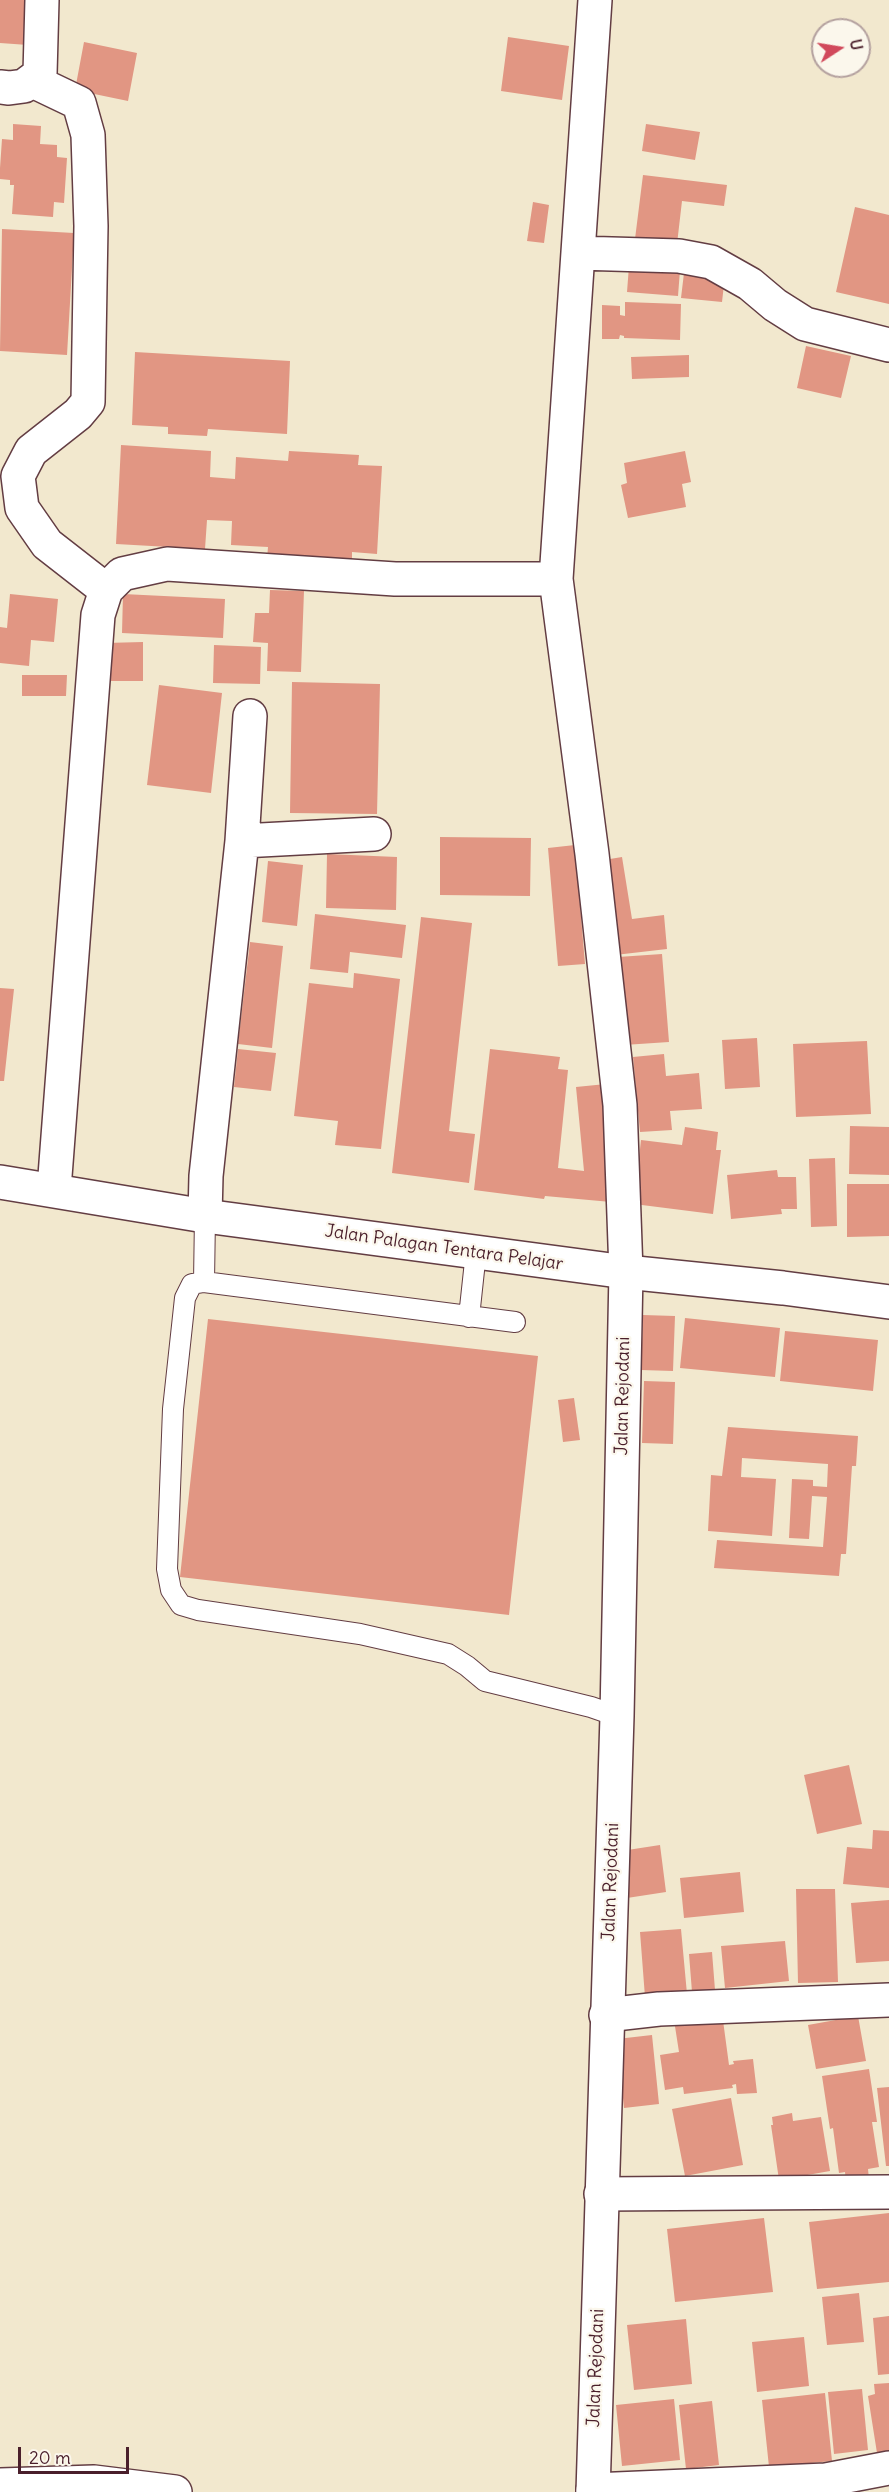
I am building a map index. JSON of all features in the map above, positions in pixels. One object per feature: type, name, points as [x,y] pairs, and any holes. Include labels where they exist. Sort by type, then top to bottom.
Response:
[{"type":"street","points":[[0,87],[24,86],[40,74],[42,0]]},
{"type":"street","name":"Jalan Rejodani","points":[[593,2491],[616,1716],[626,1272],[620,1105],[592,854],[556,579],[595,0]]},
{"type":"street","points":[[33,81],[78,104],[88,135],[91,226],[88,402],[78,414],[31,451],[18,476],[22,508],[47,544],[106,590]]},
{"type":"street","points":[[578,253],[679,256],[711,262],[750,284],[775,305],[805,324],[889,345]]},
{"type":"street","points":[[54,1189],[98,615],[106,590],[122,574],[167,564],[395,579],[556,579]]},
{"type":"street","points":[[205,1216],[206,1176],[242,841],[250,716]]},
{"type":"street","points":[[242,841],[374,834]]},
{"type":"street","name":"Jalan Palagan Tentara Pelajar","points":[[0,1182],[54,1189],[205,1216],[626,1272],[783,1288],[889,1302]]},
{"type":"street","points":[[606,2015],[659,2009],[889,2000]]},
{"type":"street","points":[[601,2194],[889,2192]]},
{"type":"street","points":[[593,2491],[826,2486],[889,2468]]},
{"type":"street","points":[[0,2485],[94,2482],[175,2492]]},
{"type":"lane","points":[[204,1282],[205,1216]]},
{"type":"lane","points":[[469,1317],[476,1252]]},
{"type":"lane","points":[[515,1322],[204,1282],[192,1284],[185,1298],[173,1409],[167,1569],[171,1590],[182,1605],[198,1610],[360,1634],[448,1654],[467,1666],[485,1682],[591,1707],[616,1716]]},
{"type":"building","points":[[0,0],[31,0],[28,45],[0,43]]},
{"type":"building","points":[[508,37],[569,46],[562,100],[501,91]]},
{"type":"building","points":[[84,42],[137,53],[128,101],[75,90]]},
{"type":"building","points":[[13,124],[41,126],[40,144],[57,145],[57,157],[67,158],[64,203],[54,202],[53,217],[12,214],[14,185],[10,185],[10,180],[0,179],[0,168],[2,139],[13,140]]},
{"type":"building","points":[[646,124],[700,132],[695,160],[642,151]]},
{"type":"building","points":[[643,175],[727,185],[724,206],[682,201],[677,244],[635,239]]},
{"type":"building","points":[[533,202],[549,205],[544,243],[527,241]]},
{"type":"building","points":[[855,207],[889,215],[889,304],[836,292]]},
{"type":"building","points":[[2,229],[74,233],[67,355],[0,351]]},
{"type":"building","points":[[629,266],[680,270],[678,296],[627,292]]},
{"type":"building","points":[[684,273],[725,276],[722,302],[681,298]]},
{"type":"building","points":[[625,302],[681,304],[680,340],[624,338],[620,335],[619,339],[602,339],[602,305],[620,306],[620,315],[625,316]]},
{"type":"building","points":[[806,346],[851,356],[841,398],[797,388]]},
{"type":"building","points":[[135,352],[290,361],[287,434],[208,429],[207,436],[168,434],[168,427],[132,425]]},
{"type":"building","points":[[689,355],[689,377],[632,379],[631,357]]},
{"type":"building","points":[[121,445],[211,451],[210,477],[235,479],[236,457],[288,461],[289,451],[359,455],[358,465],[382,466],[377,554],[352,552],[352,564],[267,559],[268,547],[231,545],[232,521],[207,520],[205,549],[116,544]]},
{"type":"building","points":[[685,451],[691,482],[682,484],[686,507],[628,518],[621,485],[627,483],[624,463]]},
{"type":"building","points":[[270,590],[304,591],[301,672],[267,671],[268,643],[253,642],[255,613],[269,613]]},
{"type":"building","points":[[10,594],[58,599],[54,642],[31,640],[29,666],[0,663],[0,627],[7,628]]},
{"type":"building","points":[[123,594],[225,599],[223,638],[122,633]]},
{"type":"building","points":[[143,642],[143,681],[105,681],[105,643]]},
{"type":"building","points":[[214,645],[261,647],[260,684],[213,683]]},
{"type":"building","points":[[22,675],[67,675],[66,696],[22,696]]},
{"type":"building","points":[[292,682],[380,684],[377,814],[290,813]]},
{"type":"building","points":[[159,685],[222,693],[211,793],[147,785]]},
{"type":"building","points":[[440,837],[531,838],[530,896],[440,895]]},
{"type":"building","points":[[575,845],[585,964],[558,966],[548,848]]},
{"type":"building","points":[[327,854],[397,857],[396,910],[326,908]]},
{"type":"building","points":[[622,857],[632,919],[664,915],[667,949],[615,955],[604,860]]},
{"type":"building","points":[[268,861],[303,865],[297,926],[262,922]]},
{"type":"building","points":[[315,914],[406,925],[402,958],[350,952],[348,973],[310,969]]},
{"type":"building","points":[[421,917],[472,923],[449,1131],[475,1134],[469,1183],[392,1173]]},
{"type":"building","points":[[250,942],[283,946],[272,1048],[238,1044]]},
{"type":"building","points":[[662,954],[669,1042],[624,1045],[618,957]]},
{"type":"building","points":[[354,973],[400,979],[381,1149],[335,1145],[338,1121],[294,1116],[309,983],[353,988]]},
{"type":"building","points":[[0,988],[14,989],[4,1081],[0,1081]]},
{"type":"building","points":[[757,1038],[760,1087],[725,1089],[722,1040]]},
{"type":"building","points":[[867,1041],[871,1114],[796,1117],[793,1044]]},
{"type":"building","points":[[238,1049],[276,1053],[271,1091],[234,1087]]},
{"type":"building","points":[[490,1049],[560,1057],[558,1069],[568,1070],[558,1168],[584,1171],[576,1087],[606,1084],[611,1202],[545,1196],[544,1199],[474,1190]]},
{"type":"building","points":[[664,1054],[666,1076],[699,1073],[702,1109],[670,1111],[672,1130],[640,1132],[633,1057]]},
{"type":"building","points":[[850,1126],[889,1127],[889,1175],[849,1174]]},
{"type":"building","points":[[685,1127],[718,1132],[716,1150],[721,1150],[713,1214],[634,1204],[641,1140],[682,1145]]},
{"type":"building","points":[[835,1158],[837,1226],[811,1227],[809,1159]]},
{"type":"building","points":[[777,1170],[778,1177],[796,1177],[797,1209],[781,1209],[782,1214],[731,1219],[727,1175]]},
{"type":"building","points":[[847,1184],[889,1184],[889,1236],[847,1237]]},
{"type":"building","points":[[643,1315],[675,1316],[673,1371],[641,1370]]},
{"type":"building","points":[[685,1318],[780,1328],[775,1377],[680,1368]]},
{"type":"building","points":[[208,1319],[538,1356],[509,1615],[180,1577]]},
{"type":"building","points":[[785,1331],[878,1340],[873,1391],[780,1381]]},
{"type":"building","points":[[644,1381],[675,1382],[673,1444],[642,1443]]},
{"type":"building","points":[[574,1398],[580,1440],[563,1442],[558,1400]]},
{"type":"building","points":[[728,1427],[858,1436],[856,1466],[852,1466],[846,1554],[841,1554],[839,1576],[714,1568],[717,1540],[823,1547],[827,1497],[812,1496],[809,1539],[789,1538],[792,1479],[813,1480],[813,1486],[827,1487],[828,1464],[742,1458],[741,1477],[776,1479],[772,1536],[708,1531],[711,1475],[722,1476]]},
{"type":"building","points":[[849,1765],[862,1824],[817,1834],[804,1775]]},
{"type":"building","points":[[873,1830],[889,1831],[889,1888],[843,1884],[847,1847],[872,1849]]},
{"type":"building","points":[[660,1845],[666,1892],[627,1898],[621,1851]]},
{"type":"building","points":[[740,1872],[744,1912],[684,1918],[680,1878]]},
{"type":"building","points":[[796,1889],[835,1889],[838,1982],[798,1983]]},
{"type":"building","points":[[889,1900],[889,1961],[856,1963],[851,1903]]},
{"type":"building","points":[[681,1929],[687,1994],[645,1997],[640,1932]]},
{"type":"building","points":[[785,1941],[789,1981],[725,1988],[721,1946]]},
{"type":"building","points":[[712,1952],[715,1990],[692,1992],[689,1954]]},
{"type":"building","points":[[722,2013],[729,2065],[734,2064],[733,2061],[753,2059],[757,2093],[737,2094],[736,2084],[732,2085],[733,2088],[684,2094],[683,2087],[665,2090],[660,2055],[679,2052],[674,2020]]},
{"type":"building","points":[[858,2016],[866,2061],[816,2069],[808,2025]]},
{"type":"building","points":[[652,2035],[659,2104],[624,2108],[617,2039]]},
{"type":"building","points":[[869,2069],[877,2122],[872,2122],[879,2167],[868,2169],[869,2179],[846,2182],[845,2172],[839,2173],[833,2128],[830,2129],[822,2076]]},
{"type":"building","points":[[889,2087],[889,2166],[886,2166],[877,2088]]},
{"type":"building","points":[[731,2098],[743,2165],[685,2176],[672,2109]]},
{"type":"building","points":[[792,2113],[793,2121],[821,2117],[830,2171],[779,2180],[771,2125],[773,2125],[772,2117]]},
{"type":"building","points":[[889,2213],[889,2282],[817,2289],[809,2222]]},
{"type":"building","points":[[764,2218],[773,2292],[675,2302],[667,2229]]},
{"type":"building","points":[[859,2293],[864,2342],[827,2345],[822,2297]]},
{"type":"building","points":[[889,2316],[889,2374],[878,2375],[873,2318]]},
{"type":"building","points":[[686,2319],[692,2384],[634,2390],[627,2325]]},
{"type":"building","points":[[804,2337],[809,2386],[757,2392],[752,2342]]},
{"type":"building","points":[[889,2383],[889,2451],[877,2453],[868,2396],[875,2394],[874,2384]]},
{"type":"building","points":[[862,2389],[868,2450],[834,2454],[828,2392]]},
{"type":"building","points":[[825,2393],[832,2461],[769,2467],[762,2400]]},
{"type":"building","points":[[674,2399],[680,2460],[622,2466],[616,2405]]},
{"type":"building","points":[[712,2401],[719,2465],[686,2469],[679,2405]]}]
